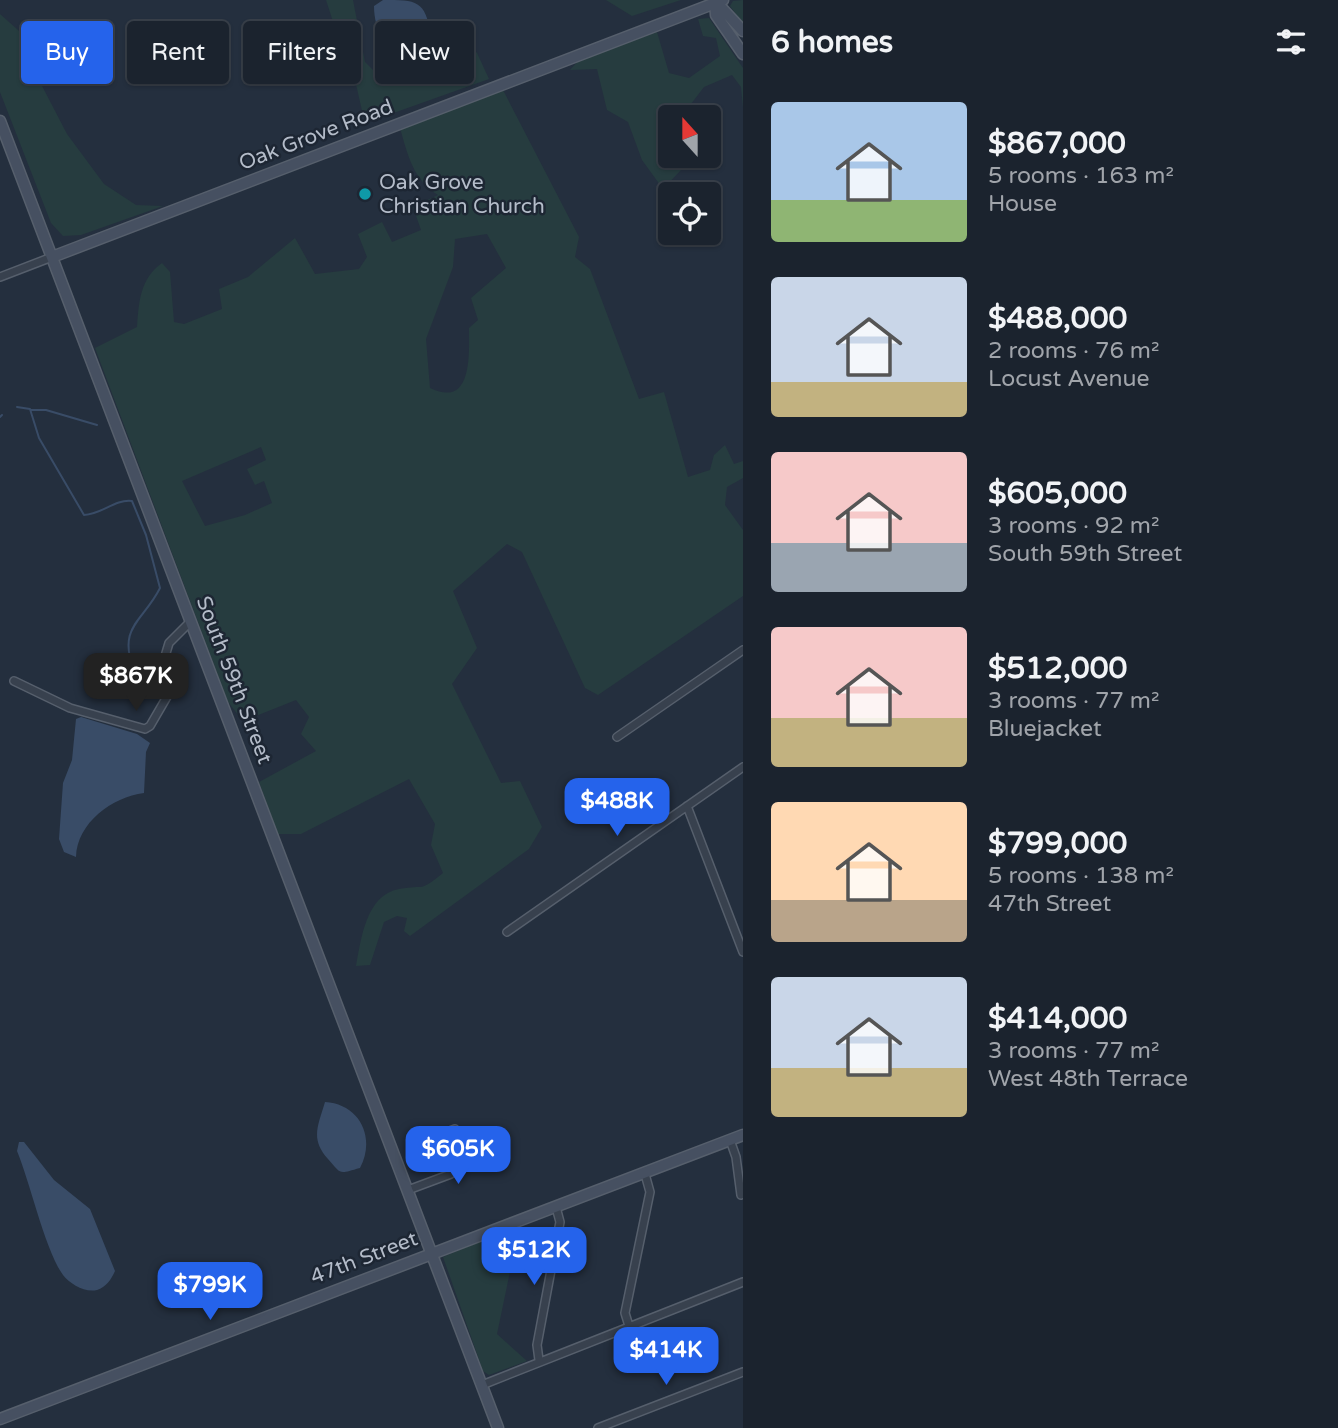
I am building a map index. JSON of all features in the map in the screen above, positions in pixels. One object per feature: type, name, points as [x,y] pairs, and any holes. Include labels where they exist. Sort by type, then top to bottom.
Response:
[{"type":"main road","points":[[718,1],[743,31]]},
{"type":"main road","points":[[718,1],[716,15],[743,54]]},
{"type":"main road","name":"Oak Grove Road","points":[[52,257],[718,1]]},
{"type":"main road","name":"South 59th Street","points":[[0,121],[498,1428]]},
{"type":"main road","name":"47th Street","points":[[0,1419],[743,1135]]},
{"type":"street","name":"Oak Grove Road","points":[[0,277],[52,257]]},
{"type":"street","points":[[14,681],[71,708],[145,729],[150,726],[168,695],[163,663],[169,643],[191,621]]},
{"type":"street","points":[[617,737],[743,650]]},
{"type":"street","points":[[508,932],[743,767]]},
{"type":"street","points":[[687,806],[743,952]]},
{"type":"street","points":[[408,1190],[451,1174],[453,1165],[443,1138],[447,1132],[454,1129]]},
{"type":"street","points":[[730,1140],[736,1157],[741,1195]]},
{"type":"street","points":[[628,1326],[625,1313],[650,1192],[645,1174]]},
{"type":"street","points":[[539,1360],[537,1345],[560,1222],[556,1208]]},
{"type":"street","points":[[482,1385],[539,1360],[743,1282]]},
{"type":"street","points":[[598,1428],[743,1372]]},
{"type":"green space","points":[[326,0],[353,0],[357,21],[333,21]]},
{"type":"green space","points":[[606,0],[681,0],[632,16]]},
{"type":"green space","points":[[743,0],[743,24],[730,6],[733,1]]},
{"type":"green space","points":[[0,14],[21,33],[21,84],[41,84],[67,134],[104,184],[136,205],[163,206],[81,235],[63,236],[51,223],[0,92]]},
{"type":"green space","points":[[709,18],[743,68],[743,108],[741,87],[732,75],[704,87],[690,105],[658,105],[658,168],[681,170],[670,182],[658,182],[642,160],[628,122],[607,110],[597,69],[570,70],[579,60],[657,32],[669,73],[689,78],[720,56],[716,38],[703,36],[698,19]]},
{"type":"green space","points":[[361,41],[365,62],[375,72],[375,84],[474,84],[474,50],[489,79],[371,121],[363,115],[356,84],[361,84]]},
{"type":"green space","points":[[503,90],[579,237],[575,257],[590,269],[639,399],[664,392],[688,477],[710,470],[714,455],[725,445],[734,464],[743,461],[743,478],[727,487],[725,505],[743,530],[743,596],[598,695],[585,688],[522,552],[507,544],[453,591],[477,648],[452,684],[501,783],[520,781],[542,827],[529,849],[410,936],[404,931],[407,918],[397,916],[384,922],[370,965],[356,966],[367,920],[379,900],[399,889],[425,886],[443,873],[431,845],[435,824],[409,779],[301,834],[278,834],[259,782],[316,751],[301,734],[309,717],[296,700],[243,721],[228,702],[95,348],[137,327],[145,283],[162,263],[170,272],[174,322],[184,324],[222,309],[219,289],[248,277],[295,238],[315,274],[359,269],[367,257],[358,234],[382,222],[392,242],[421,230],[413,207],[438,195],[417,174],[400,128]],"holes":[[[487,234],[506,268],[471,298],[478,320],[469,328],[468,364],[461,385],[454,391],[444,392],[430,388],[426,339],[453,267],[455,239]],[[261,447],[266,460],[247,469],[255,485],[264,481],[272,503],[245,515],[205,526],[182,481]]]},
{"type":"green space","points":[[520,1224],[497,1334],[527,1361],[489,1375],[483,1371],[443,1257]]},
{"type":"water","points":[[383,0],[412,2],[418,4],[428,21],[376,21],[374,6]]},
{"type":"water","points":[[81,717],[137,734],[150,743],[146,752],[144,793],[120,800],[98,814],[83,833],[76,857],[64,852],[59,839],[63,783],[72,760],[76,719]]},
{"type":"water","points":[[325,1102],[347,1109],[362,1124],[366,1145],[360,1168],[341,1172],[322,1152],[317,1132]]},
{"type":"water","points":[[19,1142],[24,1142],[54,1180],[90,1209],[115,1271],[108,1283],[100,1289],[83,1289],[70,1282],[56,1264],[17,1151]]},
{"type":"waterway","points":[[17,407],[30,409],[39,438],[84,515],[120,502],[132,501],[146,535],[160,588],[130,634],[128,644],[134,671]]},
{"type":"waterway","points":[[31,410],[46,410],[97,425]]},
{"type":"place","name":"Oak Grove Christian Church","points":[[365,194]]}]
